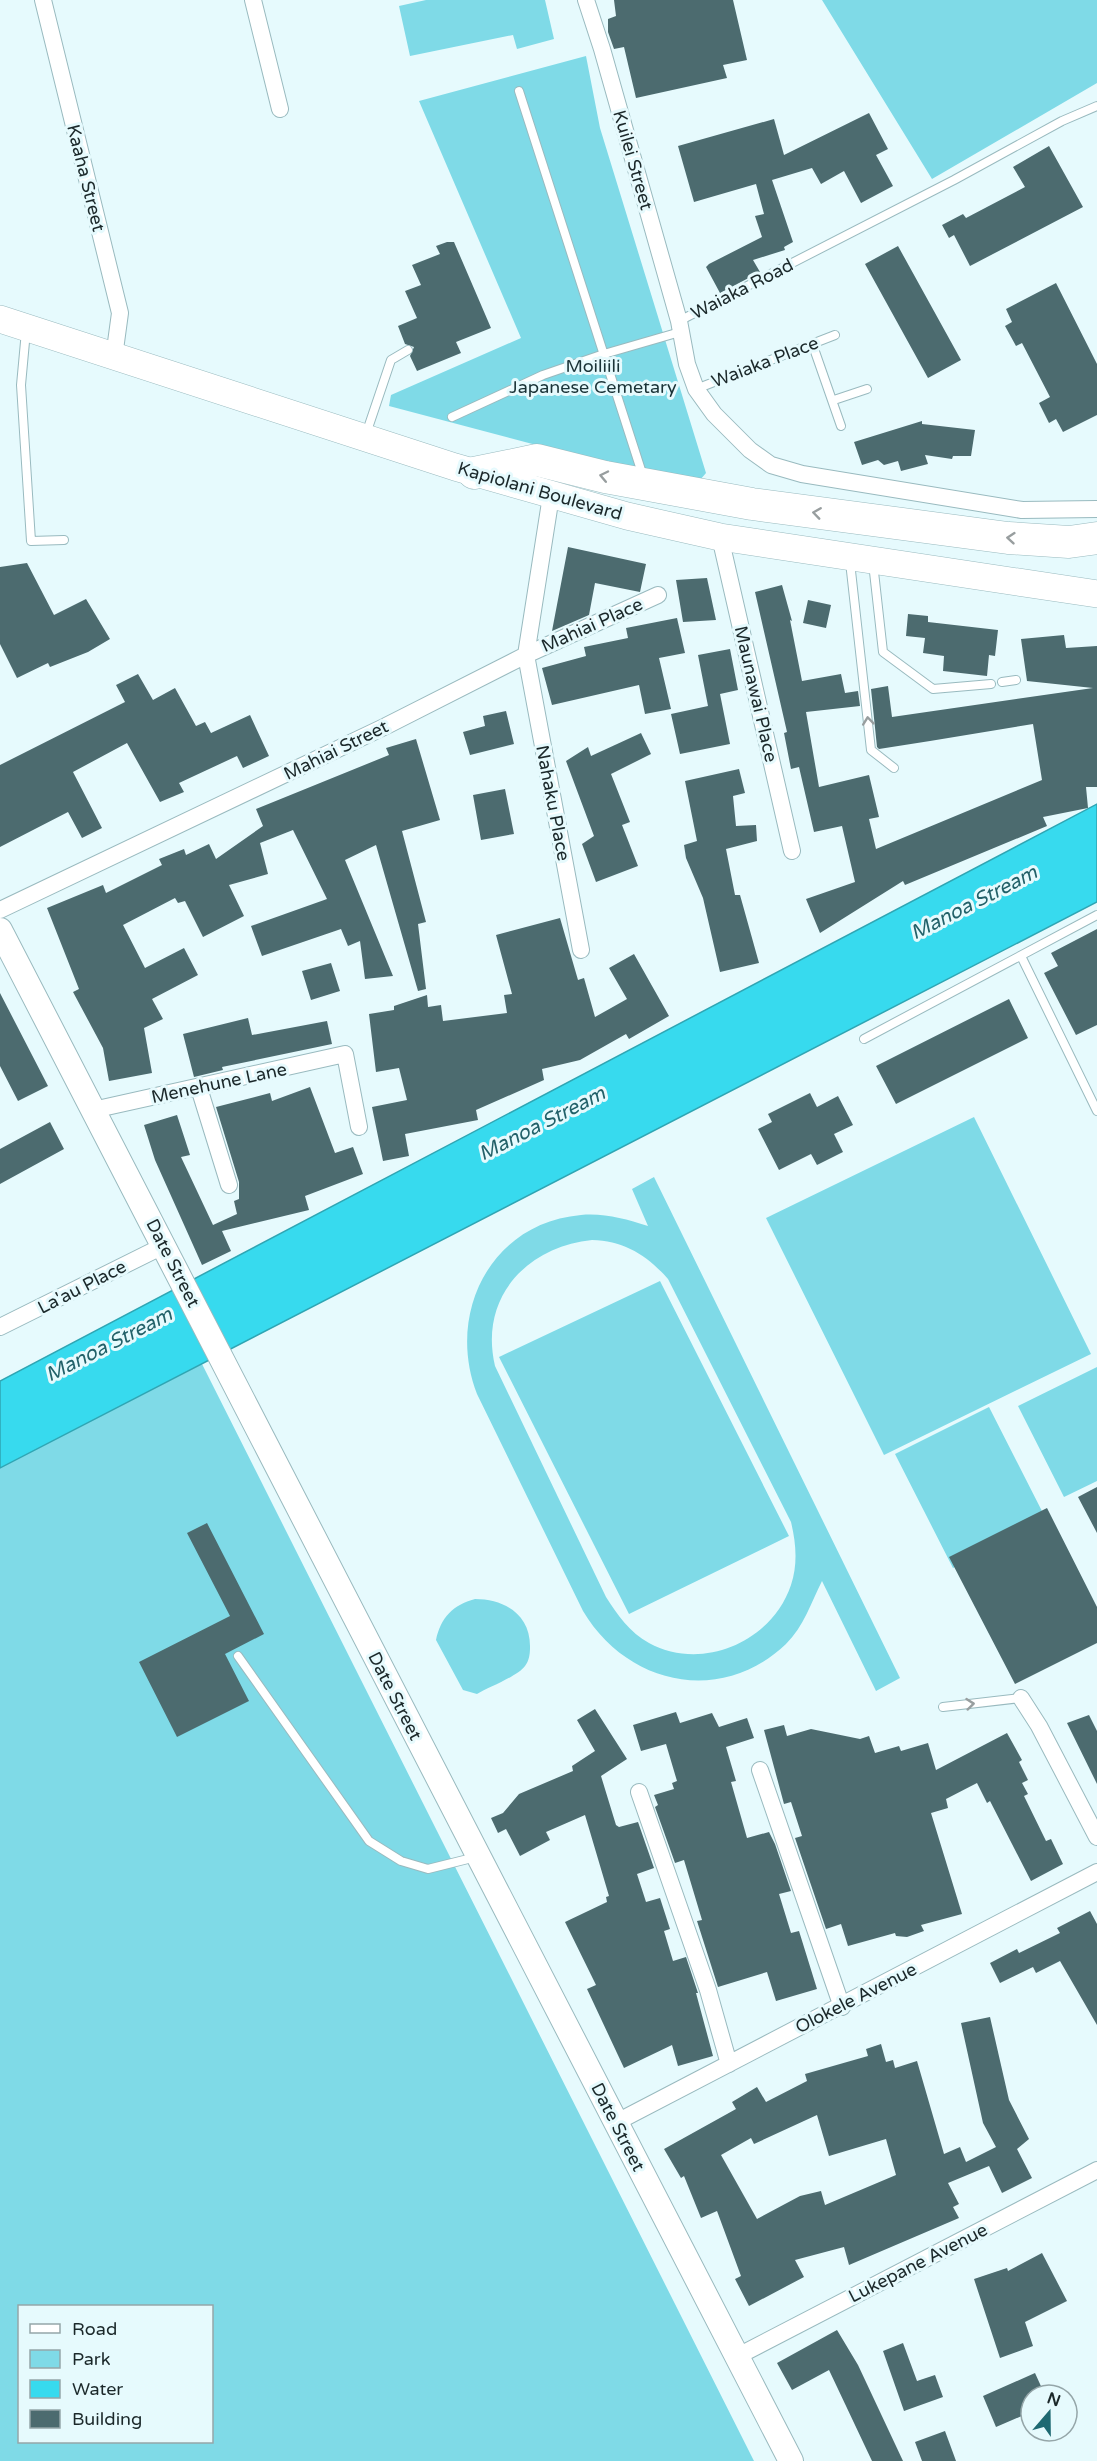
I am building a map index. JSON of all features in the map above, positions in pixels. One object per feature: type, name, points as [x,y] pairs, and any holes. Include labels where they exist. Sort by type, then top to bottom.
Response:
[{"type":"highway","points":[[474,473],[537,460],[605,477],[752,504],[1008,538],[1083,540]]},
{"type":"main road","name":"Kapiolani Boulevard","points":[[0,319],[551,496],[720,537],[1097,594]]},
{"type":"street","name":"Kaaha Street","points":[[43,0],[120,313],[114,357]]},
{"type":"street","points":[[255,0],[280,109]]},
{"type":"street","name":"Kuilei Street","points":[[586,0],[602,49],[679,327]]},
{"type":"street","name":"Waiaka Road","points":[[679,327],[696,389],[731,433],[771,465],[802,474],[1022,510],[1097,508]]},
{"type":"street","points":[[526,655],[551,496]]},
{"type":"street","name":"Maunawai Place","points":[[720,537],[792,851]]},
{"type":"street","name":"Mahiai Place","points":[[526,655],[658,596]]},
{"type":"street","name":"Mahiai Street","points":[[0,910],[375,731],[526,655]]},
{"type":"street","name":"Nahaku Place","points":[[526,655],[581,950]]},
{"type":"street","name":"Date Street","points":[[0,930],[180,1274],[222,1361],[615,2123],[738,2356],[790,2461]]},
{"type":"street","name":"Menehune Lane","points":[[93,1110],[345,1054],[359,1127]]},
{"type":"street","points":[[200,1088],[229,1185]]},
{"type":"street","name":"La'au Place","points":[[0,1328],[165,1245]]},
{"type":"street","points":[[1021,1698],[1039,1726],[1097,1837]]},
{"type":"street","points":[[760,1770],[842,2007]]},
{"type":"street","points":[[639,1792],[708,1990],[729,2064]]},
{"type":"street","name":"Olokele Avenue","points":[[615,2123],[842,2007],[1097,1872]]},
{"type":"street","name":"Lukepane Avenue","points":[[738,2356],[1097,2170]]},
{"type":"lane","points":[[519,91],[641,470]]},
{"type":"lane","name":"Waiaka Road","points":[[679,327],[1062,121],[1097,106]]},
{"type":"lane","points":[[452,417],[543,375],[679,327]]},
{"type":"lane","points":[[26,328],[21,385],[31,541],[64,540]]},
{"type":"lane","name":"Waiaka Place","points":[[696,389],[835,335]]},
{"type":"lane","points":[[812,343],[834,400],[841,426]]},
{"type":"lane","points":[[365,437],[392,360],[408,350]]},
{"type":"lane","points":[[834,400],[867,389]]},
{"type":"lane","points":[[861,558],[883,652],[933,689],[991,684]]},
{"type":"lane","points":[[861,558],[871,750],[894,768]]},
{"type":"lane","points":[[1002,682],[1016,680]]},
{"type":"lane","points":[[864,1039],[1097,915]]},
{"type":"lane","points":[[1021,956],[1097,1111]]},
{"type":"lane","points":[[238,1656],[369,1841],[401,1861],[428,1869],[478,1856]]},
{"type":"lane","points":[[943,1707],[1021,1698]]},
{"type":"green space","points":[[426,0],[545,0],[554,39],[517,49],[513,35],[410,56],[399,6]]},
{"type":"green space","points":[[822,0],[1097,0],[1097,83],[932,179]]},
{"type":"green space","name":"Moiliili Japanese Cemetary","points":[[586,56],[600,128],[706,473],[700,480],[589,459],[389,406],[391,395],[521,338],[419,101]]},
{"type":"green space","points":[[974,1117],[1091,1354],[884,1455],[766,1218]]},
{"type":"green space","points":[[654,1177],[900,1678],[876,1691],[822,1581],[802,1622],[786,1644],[760,1663],[733,1675],[705,1680],[677,1678],[649,1670],[624,1656],[602,1636],[583,1611],[477,1394],[469,1364],[467,1333],[472,1304],[483,1278],[500,1254],[522,1235],[549,1222],[581,1215],[607,1216],[648,1226],[632,1189]],"holes":[[[592,1240],[625,1246],[643,1256],[668,1279],[791,1522],[795,1546],[795,1569],[782,1605],[752,1636],[733,1646],[712,1652],[691,1654],[670,1651],[649,1643],[630,1629],[606,1597],[495,1366],[492,1341],[494,1319],[501,1298],[513,1280],[528,1265],[547,1253],[568,1245]]]},
{"type":"green space","points":[[660,1281],[789,1536],[629,1614],[499,1357]]},
{"type":"green space","points":[[202,1364],[754,2461],[0,2461],[0,1468]]},
{"type":"green space","points":[[1097,1367],[1097,1481],[1064,1497],[1018,1406]]},
{"type":"green space","points":[[989,1407],[1047,1521],[953,1568],[895,1454]]},
{"type":"green space","points":[[475,1599],[496,1602],[514,1611],[526,1626],[530,1648],[527,1662],[521,1670],[477,1694],[463,1690],[436,1640],[441,1625],[449,1613],[460,1605]]},
{"type":"water","name":"Manoa Stream","points":[[1097,804],[1097,902],[0,1468],[0,1381]]},
{"type":"building","points":[[614,0],[733,0],[747,60],[723,65],[727,78],[636,98],[624,47],[614,49],[608,32],[608,19],[616,16]]},
{"type":"building","points":[[869,113],[888,149],[876,155],[893,186],[861,203],[844,171],[821,184],[812,168],[772,180],[793,242],[784,247],[785,250],[753,260],[760,272],[720,293],[706,267],[762,237],[755,216],[764,214],[756,184],[694,202],[678,146],[774,119],[784,155]]},
{"type":"building","points":[[1049,146],[1083,207],[970,266],[954,235],[949,238],[942,225],[963,214],[966,218],[1025,187],[1013,167]]},
{"type":"building","points":[[454,242],[491,328],[456,342],[461,353],[417,371],[410,356],[414,347],[405,344],[398,326],[417,318],[405,291],[421,285],[412,265],[440,254],[436,246]]},
{"type":"building","points":[[898,246],[961,360],[928,378],[865,264]]},
{"type":"building","points":[[1056,283],[1097,364],[1097,415],[1063,432],[1056,419],[1049,423],[1039,403],[1050,397],[1022,343],[1016,346],[1005,326],[1012,322],[1006,309]]},
{"type":"building","points":[[922,421],[922,424],[975,430],[971,456],[953,456],[952,459],[925,455],[928,464],[901,471],[898,461],[884,465],[878,460],[862,465],[854,442]]},
{"type":"building","points":[[568,547],[646,564],[640,592],[595,583],[589,615],[552,631]]},
{"type":"building","points":[[27,563],[54,615],[86,599],[110,639],[88,652],[50,667],[48,663],[17,678],[0,644],[0,567]]},
{"type":"building","points":[[707,578],[716,620],[683,622],[676,580]]},
{"type":"building","points":[[782,585],[792,621],[790,620],[802,681],[841,674],[845,693],[858,691],[860,706],[806,712],[819,787],[869,775],[879,817],[869,819],[876,849],[1042,780],[1033,724],[879,749],[877,747],[871,689],[888,686],[892,717],[1093,688],[1027,681],[1021,639],[1064,635],[1066,648],[1097,646],[1097,787],[1086,787],[1088,808],[1043,817],[1047,826],[905,885],[903,881],[820,933],[806,899],[855,882],[842,826],[814,832],[799,767],[791,769],[784,733],[787,732],[755,592]]},
{"type":"building","points":[[808,600],[831,605],[826,628],[803,623]]},
{"type":"building","points":[[908,614],[928,616],[928,622],[998,630],[995,656],[989,655],[987,676],[943,671],[944,656],[923,653],[925,638],[906,636]]},
{"type":"building","points":[[677,618],[685,653],[659,658],[671,709],[645,714],[639,685],[552,705],[542,668],[586,656],[584,647],[628,638],[626,628]]},
{"type":"building","points":[[730,649],[738,690],[720,694],[730,744],[680,754],[671,714],[708,706],[698,655]]},
{"type":"building","points":[[138,674],[153,700],[175,688],[196,726],[205,722],[211,733],[250,715],[269,756],[243,768],[237,756],[179,783],[184,792],[160,802],[127,743],[73,772],[102,828],[82,838],[68,812],[0,847],[0,765],[125,702],[116,685]]},
{"type":"building","points":[[506,711],[514,744],[470,755],[463,732],[485,726],[483,716]]},
{"type":"building","points":[[641,733],[651,754],[611,774],[630,822],[622,825],[638,866],[596,882],[582,844],[594,836],[566,761],[588,747],[591,756]]},
{"type":"building","points":[[416,739],[440,820],[402,831],[426,922],[418,924],[426,989],[418,991],[376,845],[345,860],[393,976],[365,979],[360,941],[348,946],[341,929],[262,956],[251,926],[327,899],[293,830],[260,843],[268,874],[229,885],[244,916],[203,937],[185,901],[178,903],[175,898],[123,925],[145,968],[184,948],[198,975],[152,999],[163,1019],[144,1028],[152,1073],[109,1081],[103,1048],[73,992],[79,989],[47,908],[103,885],[106,893],[162,865],[159,859],[184,849],[186,855],[209,844],[216,859],[263,826],[256,809],[389,755],[386,748]]},
{"type":"building","points":[[739,769],[745,793],[733,796],[736,826],[756,825],[757,841],[726,849],[735,895],[740,895],[759,963],[720,972],[703,898],[686,858],[684,845],[697,841],[685,781]]},
{"type":"building","points":[[505,789],[514,834],[481,840],[473,795]]},
{"type":"building","points":[[560,918],[578,980],[584,978],[595,1017],[627,999],[609,968],[634,954],[669,1016],[629,1039],[626,1034],[580,1060],[542,1069],[544,1080],[476,1110],[478,1120],[405,1134],[409,1156],[383,1161],[372,1107],[407,1100],[399,1068],[376,1072],[369,1014],[394,1010],[394,1006],[427,995],[428,1007],[441,1005],[443,1021],[507,1013],[504,995],[512,994],[496,935]]},
{"type":"building","points":[[1097,929],[1097,1025],[1076,1035],[1044,973],[1058,966],[1051,953]]},
{"type":"building","points":[[331,963],[340,991],[311,1000],[302,971]]},
{"type":"building","points":[[0,993],[48,1086],[18,1101],[0,1066]]},
{"type":"building","points":[[1009,999],[1028,1038],[896,1104],[876,1066]]},
{"type":"building","points":[[248,1018],[252,1035],[327,1021],[332,1044],[222,1067],[223,1070],[194,1077],[183,1034]]},
{"type":"building","points":[[310,1087],[335,1153],[353,1147],[363,1174],[305,1196],[309,1210],[222,1231],[231,1251],[202,1265],[155,1160],[144,1125],[177,1115],[190,1155],[181,1157],[213,1225],[237,1214],[234,1201],[239,1199],[239,1182],[216,1107],[270,1093],[272,1101]]},
{"type":"building","points":[[810,1093],[817,1107],[838,1096],[853,1125],[834,1134],[843,1152],[817,1165],[811,1154],[779,1170],[758,1129],[772,1122],[768,1114]]},
{"type":"building","points":[[50,1122],[64,1149],[0,1184],[0,1149]]},
{"type":"building","points":[[1097,1487],[1097,1533],[1078,1497]]},
{"type":"building","points":[[1047,1508],[1097,1607],[1097,1643],[1015,1684],[949,1557]]},
{"type":"building","points":[[207,1523],[264,1634],[225,1654],[249,1701],[177,1737],[139,1662],[230,1616],[187,1533]]},
{"type":"building","points":[[595,1709],[627,1759],[601,1776],[616,1825],[619,1827],[638,1822],[654,1868],[637,1874],[646,1902],[660,1898],[670,1929],[664,1931],[673,1961],[686,1957],[698,1993],[696,1993],[713,2056],[678,2066],[672,2045],[624,2068],[587,1989],[596,1985],[565,1922],[607,1902],[606,1897],[609,1896],[585,1815],[546,1832],[550,1840],[520,1856],[506,1829],[498,1833],[491,1818],[503,1813],[519,1794],[573,1771],[572,1766],[595,1751],[577,1720]]},
{"type":"building","points":[[676,1712],[680,1723],[712,1713],[719,1727],[747,1718],[754,1738],[726,1747],[736,1781],[731,1782],[747,1838],[769,1832],[775,1844],[791,1891],[779,1894],[791,1933],[799,1931],[817,1989],[776,2001],[767,1972],[718,1987],[697,1921],[702,1920],[684,1860],[675,1863],[655,1807],[658,1805],[654,1795],[674,1789],[672,1783],[677,1781],[666,1744],[641,1751],[633,1725]]},
{"type":"building","points":[[1089,1715],[1097,1731],[1097,1784],[1067,1723]]},
{"type":"building","points":[[784,1725],[787,1736],[811,1729],[860,1739],[869,1736],[875,1753],[899,1746],[901,1751],[928,1743],[936,1770],[1007,1733],[1022,1760],[1019,1762],[1028,1780],[1022,1783],[1028,1794],[1024,1796],[1046,1841],[1051,1839],[1063,1864],[1031,1881],[990,1801],[987,1803],[977,1783],[946,1799],[948,1808],[931,1813],[962,1914],[921,1925],[924,1931],[907,1937],[896,1936],[895,1933],[848,1946],[841,1924],[826,1929],[795,1838],[802,1836],[791,1802],[784,1804],[764,1730]]},
{"type":"building","points":[[1090,1911],[1097,1924],[1097,2025],[1060,1961],[1036,1973],[1033,1967],[1000,1983],[990,1963],[1017,1949],[1019,1953],[1060,1933],[1057,1928]]},
{"type":"building","points":[[990,2017],[1009,2100],[1029,2139],[1017,2149],[1032,2178],[1002,2193],[989,2166],[948,2183],[959,2204],[953,2207],[959,2218],[849,2265],[844,2247],[795,2260],[804,2277],[749,2306],[735,2279],[741,2276],[717,2211],[701,2218],[684,2176],[681,2178],[664,2149],[736,2109],[732,2102],[757,2087],[766,2102],[807,2081],[805,2074],[868,2056],[866,2049],[881,2044],[886,2062],[893,2060],[895,2068],[917,2061],[944,2154],[960,2147],[966,2162],[996,2147],[983,2123],[961,2023]],"holes":[[[817,2115],[829,2156],[886,2139],[896,2175],[825,2205],[821,2191],[800,2196],[757,2219],[721,2155],[751,2138],[754,2144]]]},
{"type":"building","points":[[1042,2253],[1067,2301],[1025,2322],[1033,2346],[1000,2358],[974,2279],[1007,2268],[1008,2271]]},
{"type":"building","points":[[837,2330],[858,2365],[903,2461],[872,2461],[829,2370],[792,2390],[777,2363]]},
{"type":"building","points":[[903,2343],[917,2381],[935,2375],[943,2397],[904,2411],[883,2351]]},
{"type":"building","points":[[1035,2373],[1040,2383],[1019,2383],[1019,2417],[996,2427],[983,2396]]},
{"type":"building","points":[[945,2431],[956,2461],[922,2461],[915,2442]]}]
